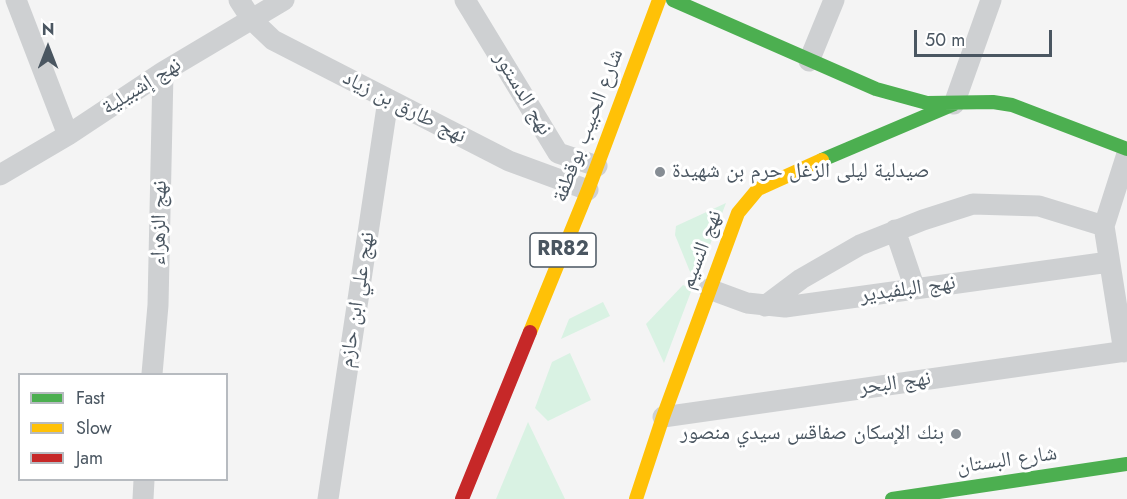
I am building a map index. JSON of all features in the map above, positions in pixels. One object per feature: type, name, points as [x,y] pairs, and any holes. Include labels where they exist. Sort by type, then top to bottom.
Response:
[{"type":"street","points":[[16,0],[68,135]]},
{"type":"street","name":"نهج طارق بن زياد","points":[[239,0],[252,20],[273,40],[509,161],[588,189]]},
{"type":"street","name":"نهج إشبيلية","points":[[0,174],[68,135],[163,72],[285,0]]},
{"type":"street","name":"نهج الدستور","points":[[465,0],[558,153],[597,166]]},
{"type":"street","name":"شارع الحبيب بوقطفة","points":[[462,499],[588,189],[659,0]]},
{"type":"street","points":[[673,0],[876,89],[927,103],[993,102],[1012,105],[1127,149]]},
{"type":"street","points":[[809,61],[834,0]]},
{"type":"street","points":[[954,104],[991,0]]},
{"type":"street","name":"نهج الزهراء","points":[[153,373],[158,305],[163,72]]},
{"type":"street","points":[[876,89],[887,102],[889,113],[888,120],[876,136]]},
{"type":"street","name":"نهج علي ابن حازم","points":[[328,499],[388,100]]},
{"type":"street","name":"نهج النسيم","points":[[636,499],[663,417],[738,213],[758,189],[954,104]]},
{"type":"street","points":[[1125,352],[1104,226],[1127,154]]},
{"type":"street","points":[[765,306],[801,279],[860,245],[895,230],[973,204],[1038,206],[1104,226]]},
{"type":"street","points":[[895,230],[915,289]]},
{"type":"street","name":"نهج البلفيدير","points":[[709,290],[747,303],[785,307],[1109,262]]},
{"type":"street","name":"نهج البحر","points":[[663,417],[1125,352]]},
{"type":"street","name":"شارع البستان","points":[[892,499],[1127,464]]},
{"type":"street","points":[[143,499],[144,481]]},
{"type":"green space","points":[[726,203],[695,284],[675,235],[676,226]]},
{"type":"green space","points":[[683,285],[692,289],[664,363],[646,324]]},
{"type":"green space","points":[[603,302],[610,316],[561,339],[569,319]]},
{"type":"green space","points":[[570,353],[591,400],[548,421],[535,408],[552,362]]},
{"type":"green space","points":[[528,422],[565,499],[496,499]]},
{"type":"traffic: fast","points":[[673,0],[876,89],[927,103],[993,102],[1012,105],[1127,149]]},
{"type":"traffic: fast","points":[[822,160],[954,104]]},
{"type":"traffic: fast","points":[[892,499],[1127,464]]},
{"type":"traffic: slow","points":[[530,332],[588,190],[659,0]]},
{"type":"traffic: slow","points":[[636,499],[663,417],[738,213],[758,189],[822,160]]},
{"type":"traffic: jam","points":[[462,499],[530,332]]},
{"type":"place","name":"صيدلية ليلى الزغل حرم بن شهيدة","points":[[660,172]]},
{"type":"place","name":"بنك الإسكان صفاقس سيدي منصور","points":[[956,434]]}]
